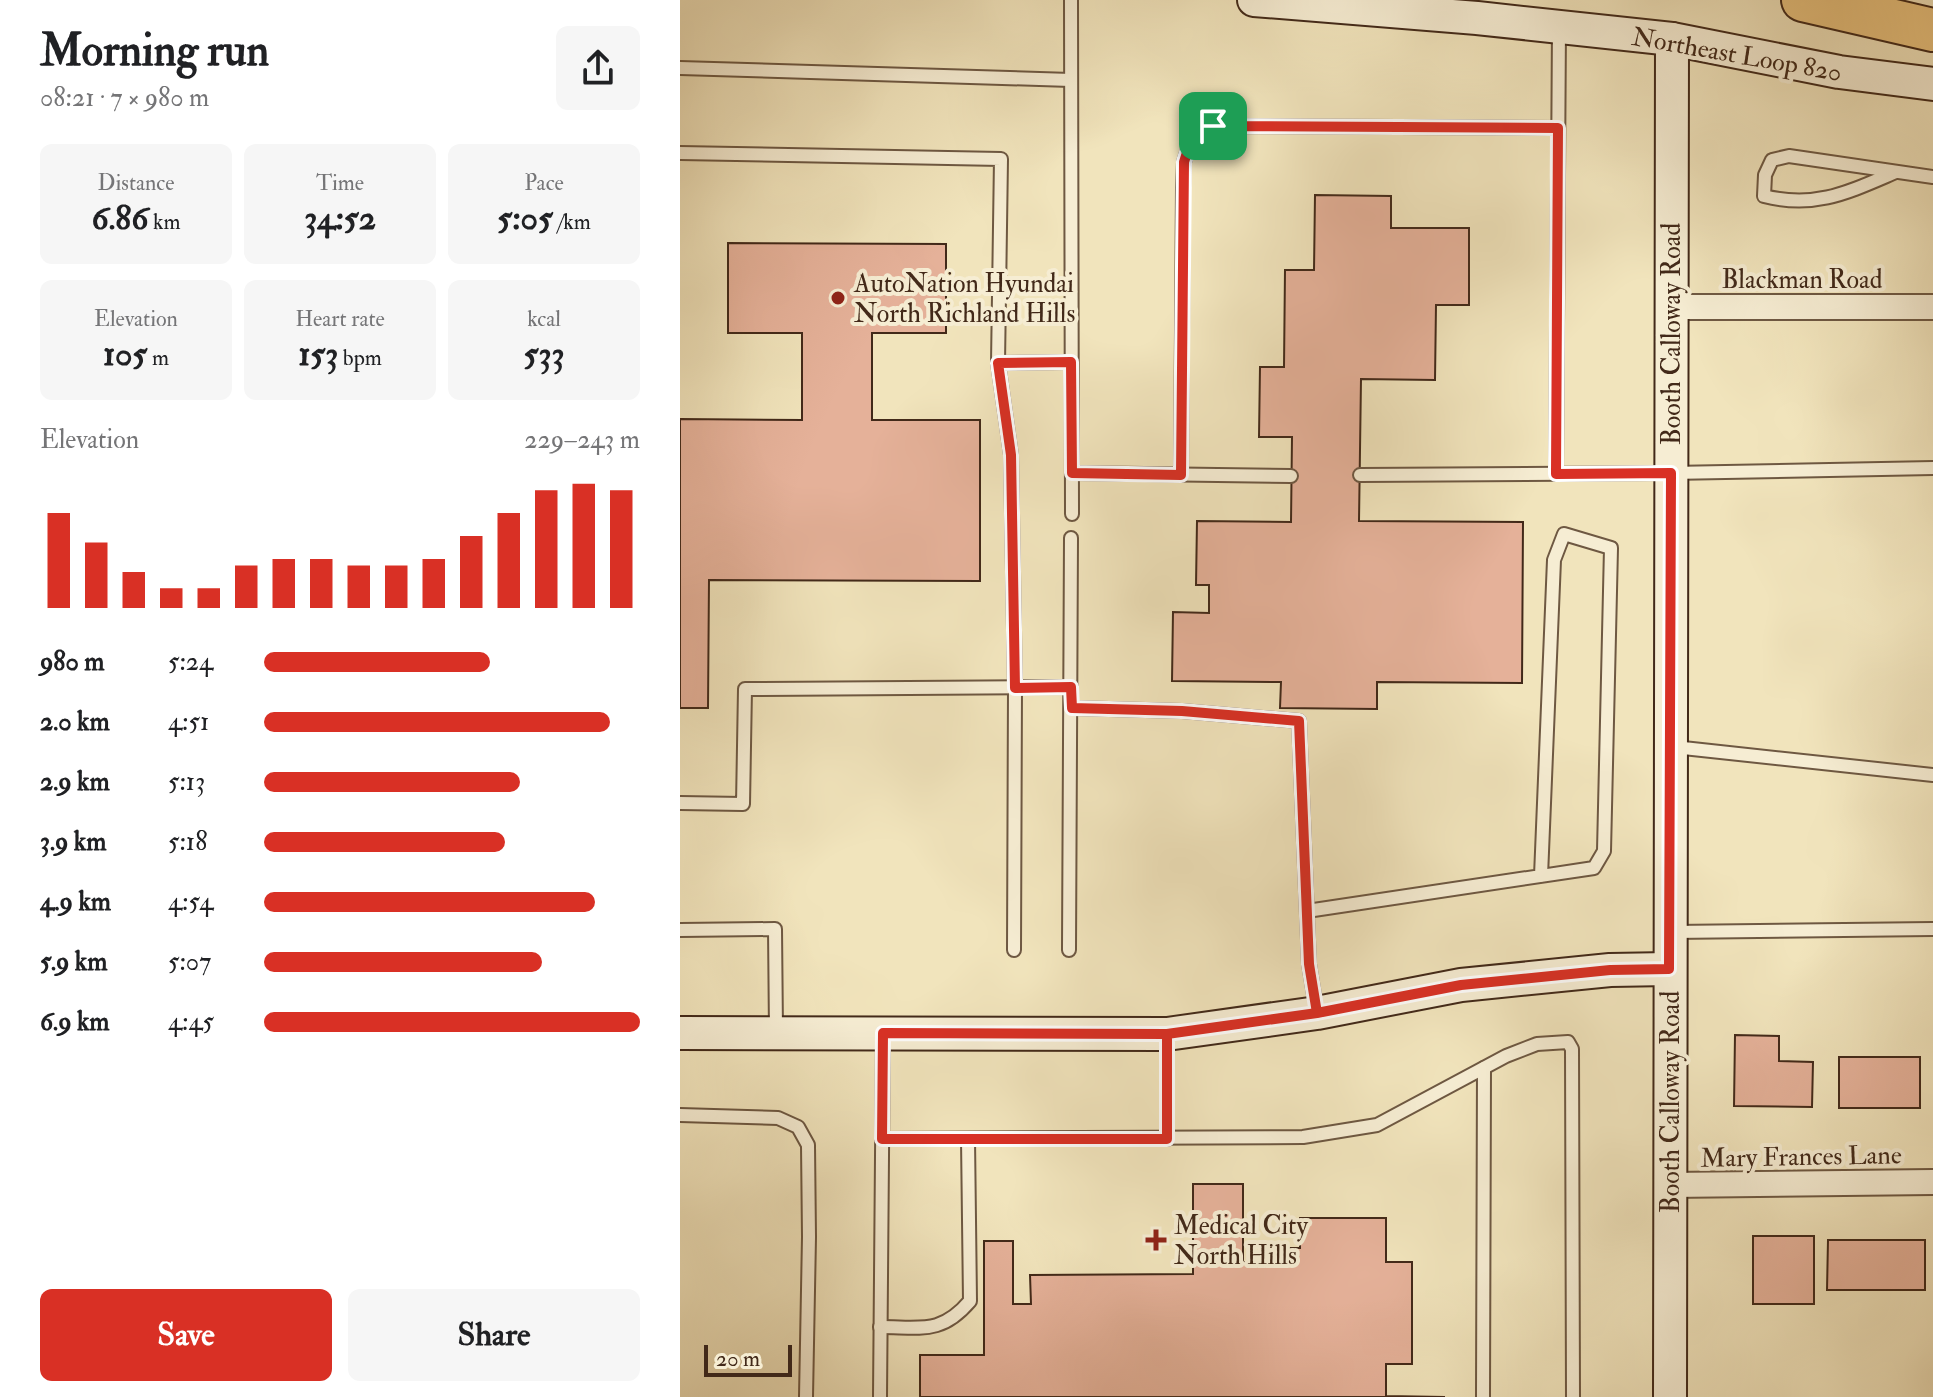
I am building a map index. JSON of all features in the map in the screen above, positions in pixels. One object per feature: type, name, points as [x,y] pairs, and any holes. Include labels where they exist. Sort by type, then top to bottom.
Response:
[{"type":"highway","points":[[1803,0],[1928,28]]},
{"type":"street","name":"Northeast Loop 820","points":[[1254,0],[1672,39],[1839,72],[1933,84]]},
{"type":"street","name":"Booth Calloway Road","points":[[1670,1397],[1672,39]]},
{"type":"street","name":"Blackman Road","points":[[1671,307],[1933,307]]},
{"type":"street","points":[[680,1033],[1167,1034],[1317,1013],[1461,985],[1610,970],[1669,969]]},
{"type":"street","name":"Mary Frances Lane","points":[[1670,1185],[1933,1182]]},
{"type":"lane","points":[[1071,0],[1072,514]]},
{"type":"lane","points":[[1556,474],[1559,27]]},
{"type":"lane","points":[[680,68],[1071,80]]},
{"type":"lane","points":[[1181,475],[1183,188],[1184,162],[1191,140],[1213,126],[1558,128]]},
{"type":"lane","points":[[680,153],[1001,159],[998,363],[1011,455],[1015,688],[1014,950]]},
{"type":"lane","points":[[1896,172],[1843,195],[1789,202],[1764,196],[1765,175],[1772,160],[1789,156],[1933,177]]},
{"type":"lane","points":[[998,363],[1071,362]]},
{"type":"lane","points":[[1360,475],[1933,468]]},
{"type":"lane","points":[[1072,473],[1291,476]]},
{"type":"lane","points":[[1307,911],[1541,876],[1594,868],[1604,851],[1611,548],[1564,534],[1554,560],[1541,876]]},
{"type":"lane","points":[[1069,950],[1071,538]]},
{"type":"lane","points":[[680,803],[743,804],[745,689],[1071,687]]},
{"type":"lane","points":[[1072,708],[1182,711],[1299,721],[1309,964],[1317,1013]]},
{"type":"lane","points":[[1671,747],[1933,775]]},
{"type":"lane","points":[[680,930],[775,929],[776,1033]]},
{"type":"lane","points":[[1670,932],[1933,929]]},
{"type":"lane","points":[[880,1397],[883,1033]]},
{"type":"lane","points":[[1167,1034],[1167,1139]]},
{"type":"lane","points":[[882,1139],[1303,1137],[1377,1125],[1484,1068],[1537,1044],[1568,1042],[1572,1049],[1573,1397]]},
{"type":"lane","points":[[1483,1397],[1484,1068]]},
{"type":"lane","points":[[680,1115],[778,1118],[798,1127],[808,1145],[806,1397]]},
{"type":"lane","points":[[880,1327],[936,1327],[955,1318],[970,1301],[968,1139]]},
{"type":"building","points":[[1315,195],[1391,196],[1391,228],[1469,228],[1469,305],[1436,305],[1435,380],[1361,379],[1359,521],[1523,522],[1522,683],[1377,682],[1377,709],[1280,708],[1281,682],[1172,681],[1173,612],[1209,613],[1209,585],[1196,585],[1197,521],[1291,522],[1292,437],[1259,437],[1260,367],[1284,367],[1285,270],[1314,270]]},
{"type":"building","points":[[728,243],[946,244],[946,333],[872,333],[872,420],[980,420],[980,581],[709,580],[708,708],[680,708],[680,419],[802,420],[802,333],[728,333]]},
{"type":"building","points":[[1735,1035],[1779,1036],[1779,1061],[1813,1062],[1812,1107],[1734,1106]]},
{"type":"building","points":[[1839,1057],[1920,1057],[1920,1108],[1839,1108]]},
{"type":"building","points":[[1193,1184],[1243,1184],[1243,1262],[1271,1262],[1271,1248],[1300,1248],[1300,1218],[1386,1218],[1386,1262],[1412,1262],[1412,1364],[1386,1364],[1386,1396],[1445,1397],[920,1397],[920,1355],[984,1355],[984,1241],[1013,1241],[1013,1304],[1031,1304],[1030,1275],[1193,1274]]},
{"type":"building","points":[[1753,1236],[1814,1236],[1814,1304],[1753,1304]]},
{"type":"building","points":[[1828,1240],[1925,1240],[1925,1290],[1827,1290]]},
{"type":"place","name":"AutoNation Hyundai North Richland Hills","points":[[838,298]]},
{"type":"place","name":"Medical City North Hills","points":[[1156,1240]]},
{"type":"route","points":[[1213,126],[1191,140],[1184,162],[1181,475],[1072,473],[1071,362],[998,363],[1011,455],[1015,688],[1071,687],[1072,708],[1182,711],[1299,721],[1309,964],[1317,1013],[1167,1034],[883,1033],[882,1139],[1167,1139],[1167,1034],[1242,1024],[1317,1013],[1461,985],[1610,970],[1669,969],[1671,473],[1556,474],[1558,128],[1213,126]]}]
